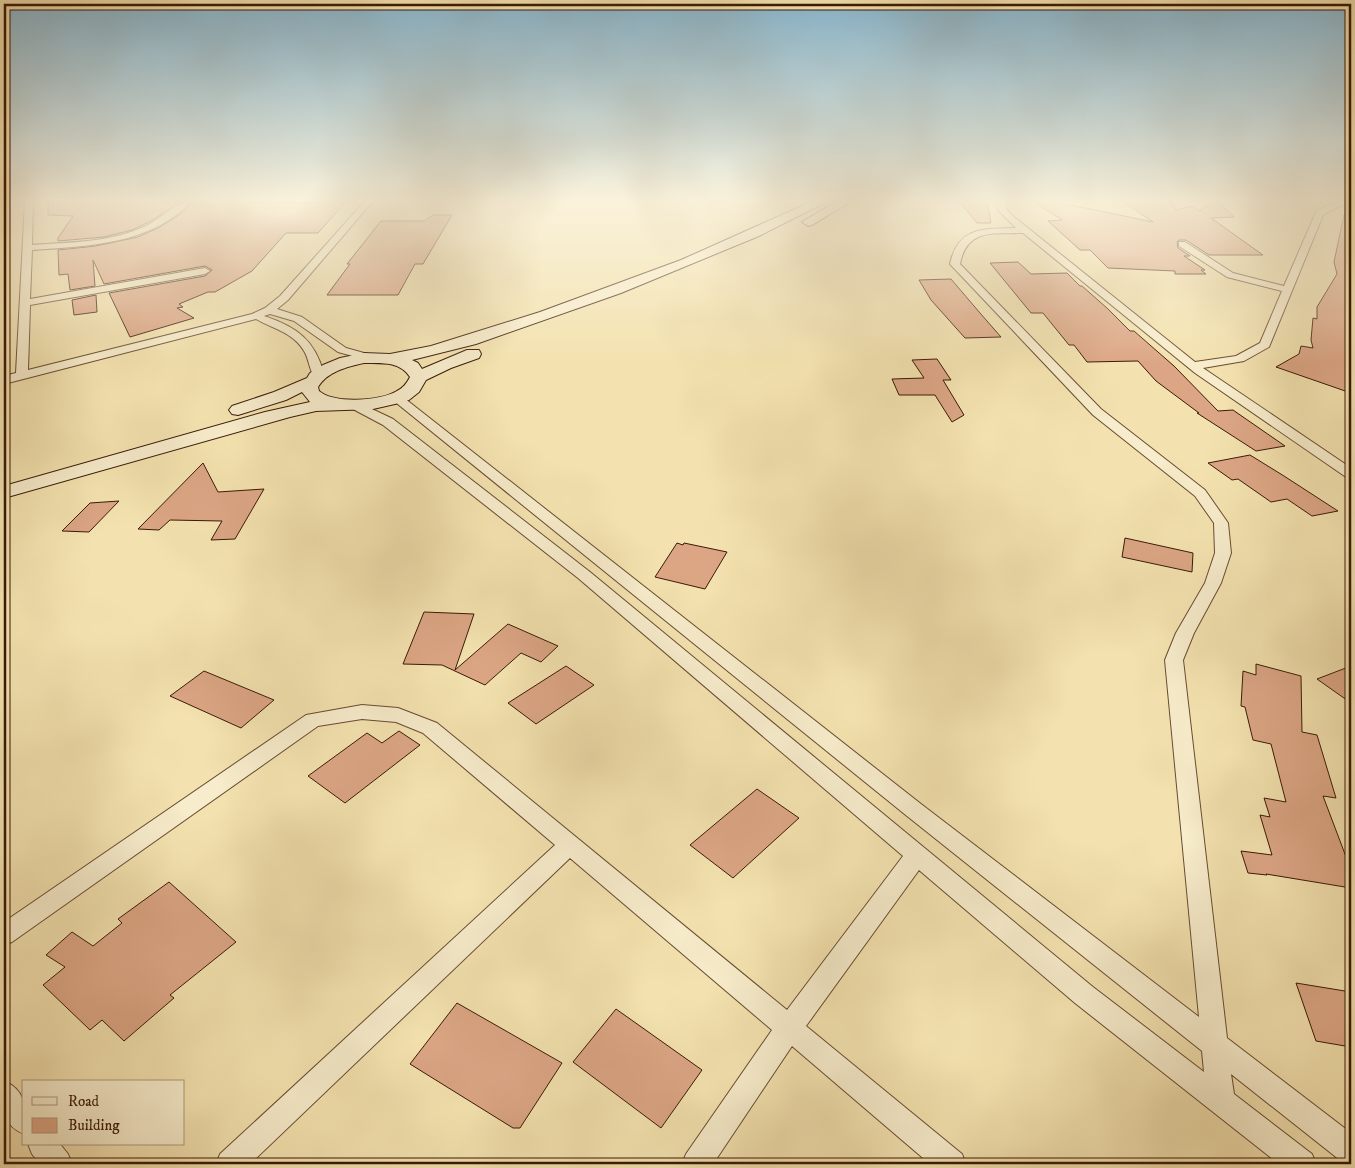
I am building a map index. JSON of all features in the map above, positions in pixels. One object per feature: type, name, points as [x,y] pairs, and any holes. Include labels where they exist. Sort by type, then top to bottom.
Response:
[{"type":"main road","points":[[4,475],[251,406],[280,396],[341,363],[420,354],[464,342],[593,298],[705,256]]},
{"type":"main road","points":[[419,376],[452,361],[664,286],[735,256]]},
{"type":"main road","points":[[4,492],[280,414],[333,404],[355,405],[379,402],[395,397],[414,386],[419,376],[418,370],[411,364],[379,358]]},
{"type":"main road","points":[[314,378],[309,387],[310,393],[323,401],[333,404]]},
{"type":"street","points":[[22,376],[28,256]]},
{"type":"street","points":[[4,380],[256,316],[269,310],[284,298],[321,256]]},
{"type":"street","points":[[956,256],[955,264],[1097,412],[1169,466],[1200,493],[1221,524],[1224,553],[1213,583],[1185,633],[1174,660],[1221,1102]]},
{"type":"street","points":[[1057,256],[1193,366],[1351,474]]},
{"type":"street","points":[[1200,256],[1230,275],[1288,290]]},
{"type":"street","points":[[1193,366],[1236,360],[1253,355],[1265,345],[1302,256]]},
{"type":"street","points":[[25,303],[205,271]]},
{"type":"street","points":[[269,310],[298,319],[342,350],[379,358]]},
{"type":"street","points":[[256,316],[286,327],[301,338],[312,352],[314,378]]},
{"type":"street","points":[[395,397],[906,804],[1351,1151]]},
{"type":"street","points":[[355,405],[388,422],[584,575],[1084,996],[1302,1164]]},
{"type":"street","points":[[4,935],[313,720],[362,712],[398,715],[430,728],[952,1164]]},
{"type":"street","points":[[230,1164],[570,845]]},
{"type":"street","points":[[696,1164],[789,1028],[918,856]]},
{"type":"street","points":[[4,1094],[22,1117]]},
{"type":"street","points":[[44,1146],[58,1164]]},
{"type":"building","points":[[58,256],[266,256],[252,271],[215,292],[208,292],[179,304],[183,307],[177,308],[194,318],[130,337],[109,293],[205,276],[212,270],[205,266],[104,284],[93,260],[95,286],[70,290],[68,274],[59,275]]},
{"type":"building","points":[[354,256],[428,256],[423,264],[415,264],[398,295],[327,295],[350,264],[347,264]]},
{"type":"building","points":[[1096,256],[1189,256],[1184,256],[1205,270],[1201,270],[1206,274],[1175,274],[1175,271],[1108,268]]},
{"type":"building","points":[[1335,256],[1351,256],[1351,393],[1276,367],[1299,354],[1301,346],[1313,348],[1311,340],[1313,318],[1317,319],[1317,307],[1337,274],[1334,262]]},
{"type":"building","points":[[1018,262],[1031,274],[1067,273],[1130,331],[1134,331],[1174,366],[1218,411],[1233,410],[1285,446],[1256,451],[1197,413],[1199,413],[1156,381],[1138,361],[1087,362],[1074,345],[1069,345],[1043,313],[1031,313],[990,263]]},
{"type":"building","points":[[951,279],[1001,337],[965,338],[931,300],[919,280]]},
{"type":"building","points":[[96,295],[97,312],[74,315],[72,300]]},
{"type":"building","points":[[937,359],[951,380],[943,380],[964,415],[952,422],[935,395],[899,395],[892,379],[924,378],[912,360]]},
{"type":"building","points":[[1250,455],[1338,511],[1312,516],[1287,499],[1271,502],[1238,479],[1232,480],[1208,463]]},
{"type":"building","points":[[203,463],[218,492],[264,489],[235,539],[211,540],[222,521],[170,520],[159,530],[138,529]]},
{"type":"building","points":[[119,501],[89,532],[62,531],[90,503]]},
{"type":"building","points":[[1125,538],[1193,553],[1192,572],[1122,557]]},
{"type":"building","points":[[677,543],[727,552],[705,589],[655,577]]},
{"type":"building","points":[[424,612],[474,614],[455,670],[508,624],[558,646],[541,662],[521,653],[485,685],[442,665],[403,664]]},
{"type":"building","points":[[1256,664],[1301,676],[1302,732],[1317,735],[1336,798],[1323,796],[1351,870],[1351,888],[1266,874],[1248,873],[1241,851],[1272,855],[1260,815],[1270,817],[1264,798],[1286,802],[1271,744],[1253,740],[1245,707],[1241,706],[1243,671],[1256,675]]},
{"type":"building","points":[[566,666],[594,685],[536,724],[508,703]]},
{"type":"building","points":[[1351,666],[1351,703],[1317,679]]},
{"type":"building","points":[[204,671],[274,700],[241,728],[170,696]]},
{"type":"building","points":[[399,731],[420,745],[345,803],[308,776],[367,733],[382,743]]},
{"type":"building","points":[[757,789],[799,818],[733,878],[690,845]]},
{"type":"building","points":[[169,882],[236,942],[170,995],[174,998],[124,1041],[102,1020],[90,1030],[43,985],[65,967],[46,955],[72,932],[93,946],[122,923],[118,919]]},
{"type":"building","points":[[1296,983],[1351,992],[1351,1047],[1316,1041]]},
{"type":"building","points":[[457,1003],[562,1063],[520,1128],[513,1128],[410,1064]]},
{"type":"building","points":[[616,1009],[702,1070],[661,1128],[573,1062]]}]
